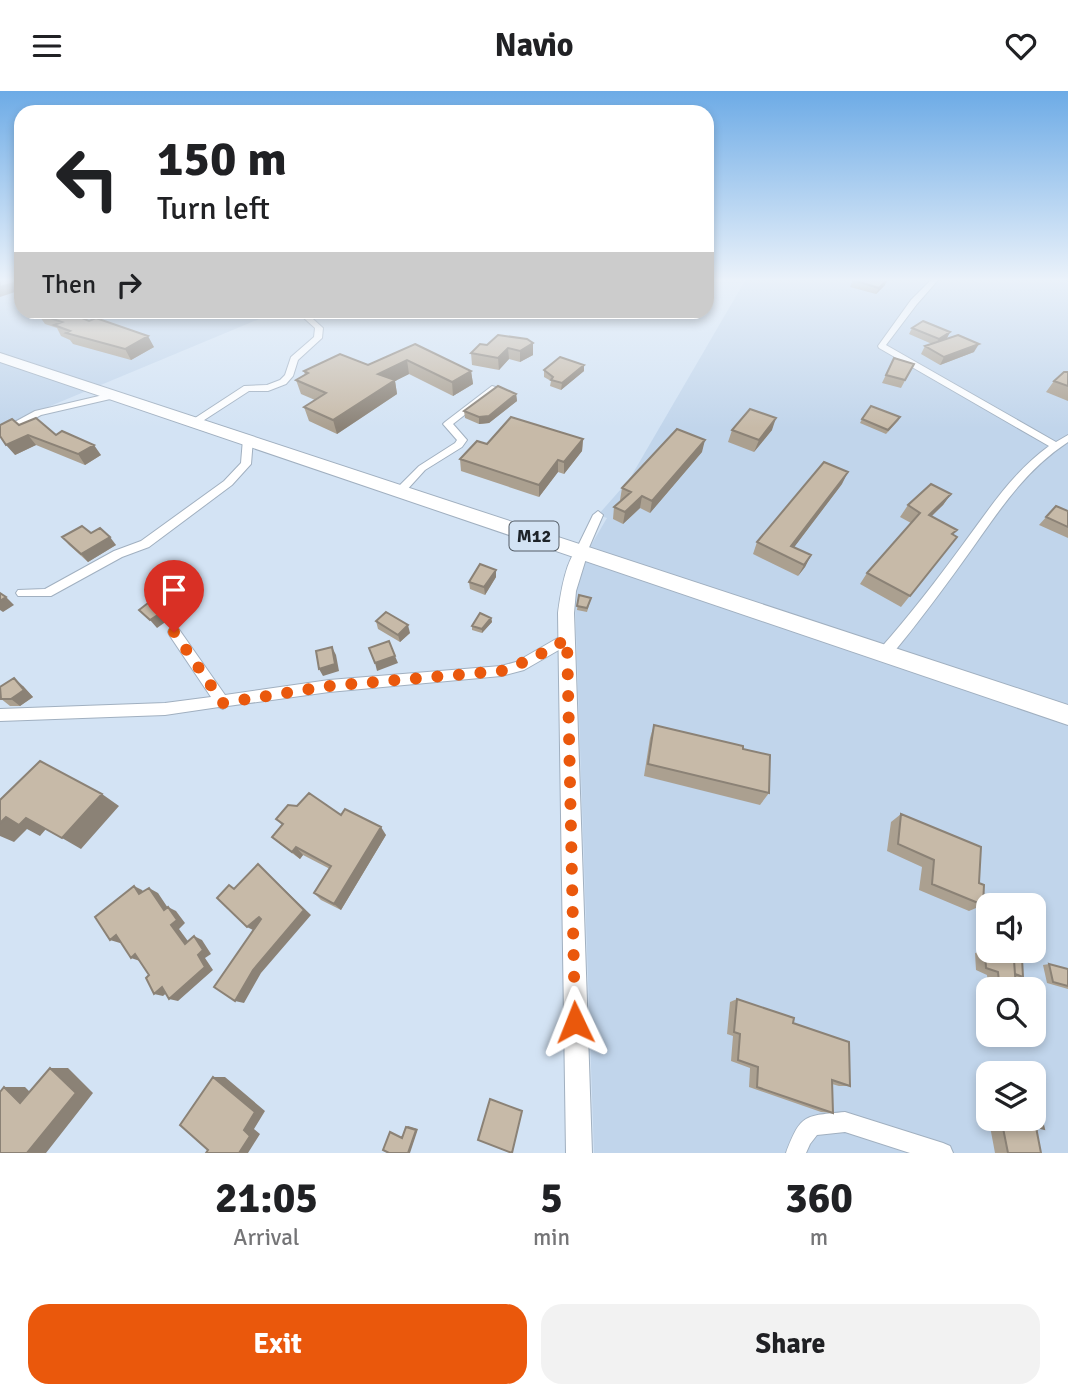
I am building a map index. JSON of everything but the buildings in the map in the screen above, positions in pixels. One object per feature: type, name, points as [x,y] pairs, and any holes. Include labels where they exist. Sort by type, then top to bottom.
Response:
[{"type":"highway","name":"M12","points":[[0,357],[1068,715]]},
{"type":"street","points":[[195,422],[247,388],[278,385],[289,376],[294,359],[318,338],[316,332],[319,329]]},
{"type":"street","points":[[895,329],[882,347],[1055,445]]},
{"type":"street","points":[[401,490],[422,468],[459,445],[459,434],[447,423],[495,388]]},
{"type":"street","points":[[0,434],[38,413],[116,395]]},
{"type":"street","points":[[884,654],[918,615],[1013,481],[1055,445],[1068,438]]},
{"type":"street","points":[[22,593],[47,593],[118,554],[145,544],[228,484],[246,464],[248,439]]},
{"type":"street","points":[[579,1153],[568,591],[581,552],[598,515]]},
{"type":"street","points":[[174,632],[223,703]]},
{"type":"street","points":[[0,715],[165,709],[223,703],[329,686],[501,671],[526,663],[567,639]]},
{"type":"street","points":[[796,1153],[802,1137],[812,1125],[845,1122],[943,1153]]},
{"type":"shaded area","points":[[0,329],[236,329],[0,427]]},
{"type":"shaded area","points":[[717,329],[1068,329],[1068,1153],[594,1153],[574,574],[607,518],[598,515],[629,480]]},
{"type":"route","points":[[174,632],[223,703],[329,686],[412,681],[501,671],[519,666],[567,639],[575,1022]]}]
